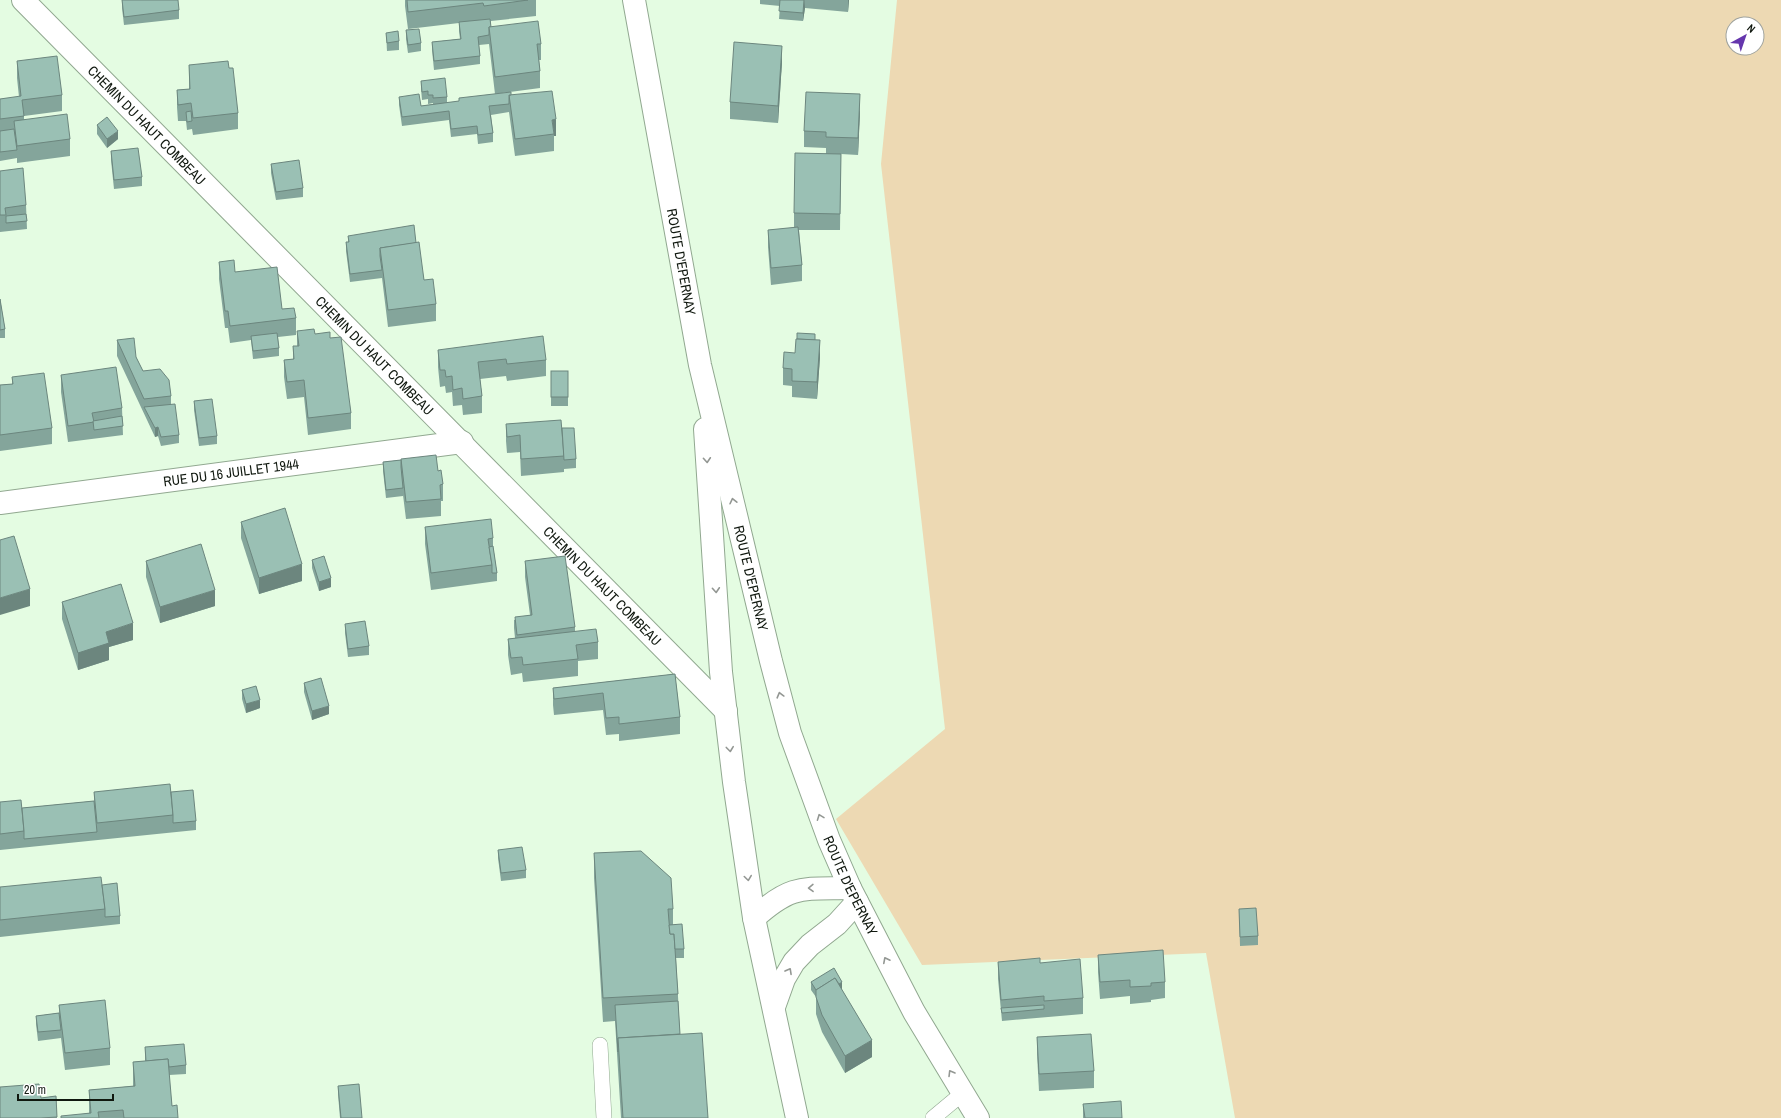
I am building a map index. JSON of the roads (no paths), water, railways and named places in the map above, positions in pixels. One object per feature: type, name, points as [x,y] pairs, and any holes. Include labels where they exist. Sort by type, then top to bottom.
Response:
[{"type":"main road","name":"CHEMIN DU HAUT COMBEAU","points":[[23,0],[462,442],[726,711]]},
{"type":"main road","name":"ROUTE D'EPERNAY","points":[[634,0],[700,366],[767,645],[790,733],[829,840],[854,895],[914,1012],[978,1118]]},
{"type":"main road","points":[[700,366],[721,672],[726,711],[754,918],[797,1118]]},
{"type":"main road","name":"RUE DU 16 JUILLET 1944","points":[[0,503],[462,442]]},
{"type":"main road","points":[[754,918],[774,901],[787,893],[802,889],[854,895],[837,924],[810,944],[794,962],[784,980],[774,1007]]},
{"type":"lane","points":[[600,1045],[604,1118]]},
{"type":"lane","points":[[933,1118],[963,1093]]}]
